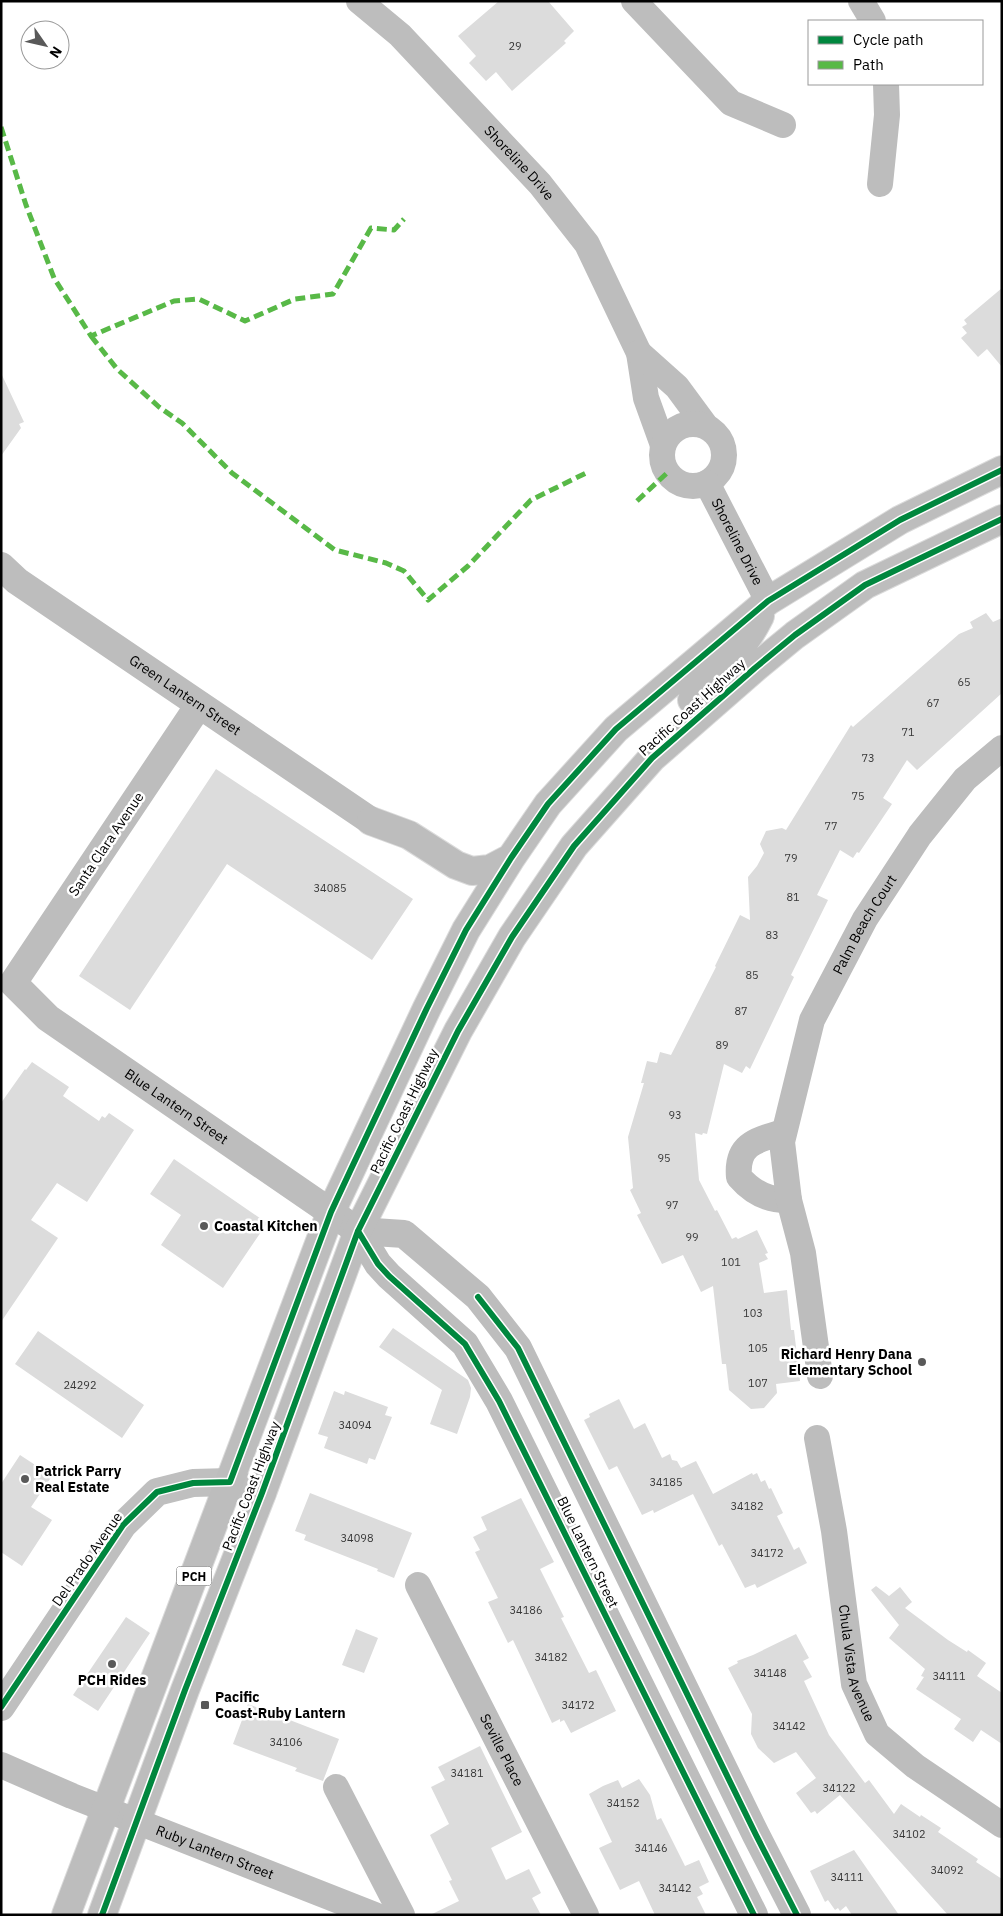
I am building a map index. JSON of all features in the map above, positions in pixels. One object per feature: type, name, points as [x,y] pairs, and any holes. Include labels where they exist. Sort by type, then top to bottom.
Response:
[{"type":"main road","name":"Pacific Coast Highway","points":[[66,1915],[331,1212],[466,930],[511,858],[548,804],[616,728],[768,601],[900,520],[1002,470]]},
{"type":"main road","points":[[512,936],[552,861],[584,815],[629,763],[739,652],[768,601],[802,593],[840,578],[910,542],[1002,505]]},
{"type":"main road","name":"Pacific Coast Highway","points":[[102,1915],[185,1690],[262,1493],[358,1231],[458,1031],[512,936],[574,846],[652,758],[755,668],[794,635],[865,586],[1002,519]]},
{"type":"main road","name":"Green Lantern Street","points":[[1,566],[17,580],[198,705],[371,821],[409,835],[456,865],[472,871],[490,869],[511,858]]},
{"type":"main road","name":"Santa Clara Avenue","points":[[7,978],[198,705]]},
{"type":"main road","name":"Blue Lantern Street","points":[[7,978],[48,1018],[358,1231],[378,1264],[389,1276],[465,1344],[500,1401],[754,1915]]},
{"type":"main road","name":"Blue Lantern Street","points":[[358,1231],[404,1234],[478,1297],[518,1348],[751,1826],[797,1915]]},
{"type":"main road","name":"Del Prado Avenue","points":[[1,1707],[123,1525],[157,1492],[194,1483],[230,1482],[262,1493]]},
{"type":"street","name":"Shoreline Drive","points":[[359,1],[400,34],[540,184],[587,244],[639,352],[646,398],[663,444],[661,454],[664,466],[670,476],[680,484],[693,487],[707,483],[718,474],[724,464],[725,453],[722,441],[716,432],[705,425],[677,387],[639,352]]},
{"type":"street","points":[[634,1],[731,103],[783,125]]},
{"type":"street","points":[[861,1],[872,20]]},
{"type":"street","points":[[880,184],[886,115],[886,85]]},
{"type":"street","points":[[663,444],[668,436],[679,426],[692,423],[705,425]]},
{"type":"street","name":"Shoreline Drive","points":[[707,483],[768,601]]},
{"type":"street","name":"Palm Beach Court","points":[[820,1376],[803,1253],[789,1200],[782,1142],[812,1020],[865,919],[920,835],[965,779],[1002,748]]},
{"type":"street","points":[[784,1132],[762,1138],[746,1147],[738,1163],[739,1178],[749,1188],[763,1196],[779,1200],[789,1200]]},
{"type":"street","name":"Chula Vista Avenue","points":[[816,1438],[834,1531],[854,1684],[877,1734],[915,1766],[1002,1825]]},
{"type":"street","name":"Seville Place","points":[[418,1585],[586,1915]]},
{"type":"street","name":"Ruby Lantern Street","points":[[1,1765],[106,1809],[375,1915]]},
{"type":"street","points":[[336,1787],[402,1915]]},
{"type":"building","points":[[499,1],[548,1],[574,31],[564,41],[566,43],[512,91],[496,72],[486,81],[469,63],[476,56],[458,36]]},
{"type":"building","points":[[1002,288],[1002,367],[987,349],[978,357],[961,338],[967,333],[962,327],[967,324],[964,320]]},
{"type":"building","points":[[1,373],[24,422],[19,424],[21,428],[1,456]]},
{"type":"building","points":[[986,613],[993,622],[1002,618],[1002,693],[917,770],[907,760],[883,798],[892,804],[859,853],[857,852],[853,858],[840,850],[817,895],[828,900],[791,975],[794,977],[750,1069],[746,1066],[742,1073],[724,1064],[707,1134],[695,1133],[699,1180],[715,1211],[717,1210],[732,1239],[736,1237],[738,1239],[757,1230],[768,1253],[765,1254],[768,1259],[759,1263],[764,1293],[787,1290],[791,1330],[794,1330],[800,1381],[776,1384],[777,1393],[764,1408],[751,1409],[729,1390],[726,1364],[722,1364],[713,1286],[701,1292],[683,1255],[662,1264],[637,1215],[641,1213],[630,1190],[633,1188],[628,1137],[644,1083],[641,1083],[647,1061],[657,1063],[660,1052],[671,1055],[740,915],[750,920],[748,877],[764,853],[760,844],[766,831],[782,828],[786,830],[851,725],[853,727],[959,634],[973,628],[970,622]]},
{"type":"building","points":[[216,769],[413,899],[372,960],[227,864],[130,1010],[79,976]]},
{"type":"building","points":[[32,1062],[69,1087],[63,1096],[99,1121],[102,1116],[105,1118],[109,1113],[134,1130],[87,1202],[57,1183],[31,1220],[58,1238],[1,1322],[1,1103]]},
{"type":"building","points":[[174,1159],[267,1223],[223,1288],[161,1245],[181,1215],[150,1194]]},
{"type":"building","points":[[393,1328],[468,1380],[471,1388],[470,1397],[457,1434],[430,1424],[442,1390],[379,1347]]},
{"type":"building","points":[[38,1331],[144,1405],[122,1438],[15,1364]]},
{"type":"building","points":[[334,1391],[344,1395],[345,1391],[388,1407],[385,1415],[392,1417],[375,1460],[369,1458],[367,1464],[324,1448],[328,1437],[318,1434]]},
{"type":"building","points":[[619,1399],[634,1429],[645,1423],[662,1458],[670,1454],[672,1460],[677,1461],[681,1468],[696,1461],[713,1494],[752,1473],[753,1475],[757,1473],[761,1482],[765,1480],[769,1489],[771,1488],[783,1513],[777,1516],[794,1550],[799,1547],[807,1563],[757,1588],[755,1584],[745,1588],[722,1544],[719,1546],[693,1494],[654,1513],[653,1510],[642,1515],[617,1466],[609,1470],[584,1420],[590,1417],[589,1414]]},
{"type":"building","points":[[20,1455],[52,1476],[31,1507],[52,1520],[22,1566],[1,1552],[1,1484]]},
{"type":"building","points":[[310,1493],[412,1533],[394,1578],[377,1571],[378,1569],[304,1540],[306,1535],[295,1531]]},
{"type":"building","points":[[521,1498],[554,1562],[540,1569],[564,1617],[561,1618],[589,1673],[596,1670],[616,1711],[571,1733],[564,1720],[560,1722],[560,1719],[552,1723],[513,1640],[508,1643],[488,1602],[498,1598],[475,1552],[480,1550],[473,1537],[487,1530],[481,1517]]},
{"type":"building","points":[[876,1586],[889,1596],[900,1587],[912,1602],[905,1608],[948,1640],[967,1652],[968,1650],[986,1663],[977,1676],[1002,1693],[1002,1744],[981,1730],[973,1742],[954,1729],[961,1719],[916,1689],[924,1677],[921,1676],[925,1669],[889,1638],[899,1625],[871,1590]]},
{"type":"building","name":"PCH Rides","points":[[126,1617],[150,1633],[98,1711],[73,1695]]},
{"type":"building","points":[[356,1629],[378,1638],[364,1673],[342,1665]]},
{"type":"building","points":[[796,1634],[809,1658],[803,1661],[812,1677],[804,1681],[829,1735],[865,1783],[869,1780],[894,1814],[901,1804],[920,1817],[921,1815],[941,1828],[938,1832],[978,1859],[976,1862],[1002,1879],[1002,1915],[948,1915],[840,1795],[817,1814],[815,1811],[811,1813],[796,1793],[816,1778],[796,1752],[774,1763],[758,1748],[751,1734],[752,1714],[728,1668],[738,1663],[737,1661]]},
{"type":"building","points":[[248,1704],[339,1739],[323,1781],[295,1771],[297,1768],[233,1744]]},
{"type":"building","points":[[480,1746],[522,1832],[491,1848],[506,1880],[529,1869],[541,1893],[532,1898],[541,1915],[430,1915],[459,1901],[449,1881],[452,1880],[430,1835],[449,1824],[431,1787],[445,1780],[438,1767]]},
{"type":"building","points":[[639,1779],[650,1795],[657,1820],[661,1818],[685,1866],[699,1860],[709,1882],[699,1887],[703,1894],[697,1897],[706,1915],[655,1915],[639,1881],[620,1890],[599,1848],[612,1842],[589,1794],[618,1780],[622,1788]]},
{"type":"building","points":[[854,1850],[899,1915],[852,1915],[846,1906],[840,1911],[838,1908],[835,1910],[828,1900],[825,1902],[810,1871]]},
{"type":"marked path","points":[[1,127],[26,205],[54,278],[91,336],[174,301],[199,299],[245,321],[295,299],[333,294],[371,228],[394,230],[404,219]]},
{"type":"marked path","points":[[91,336],[117,369],[159,407],[182,423],[232,473],[335,550],[386,563],[404,571],[428,600],[468,566],[531,500],[588,472]]},
{"type":"marked path","points":[[637,501],[667,473]]},
{"type":"cycle path","points":[[1,1707],[123,1525],[157,1492],[193,1483],[230,1482],[331,1212],[352,1167],[466,930],[511,858],[548,804],[616,729],[768,601],[900,520],[1002,470]]},
{"type":"cycle path","points":[[102,1915],[185,1690],[262,1493],[358,1231],[458,1031],[512,937],[574,846],[652,758],[755,668],[795,635],[865,585],[1002,519]]},
{"type":"cycle path","points":[[358,1231],[378,1264],[389,1276],[465,1344],[499,1401],[754,1915]]},
{"type":"cycle path","points":[[478,1297],[518,1348],[797,1915]]},
{"type":"place","name":"Coastal Kitchen","points":[[204,1226]]},
{"type":"place","name":"Richard Henry Dana Elementary School","points":[[922,1362]]},
{"type":"place","name":"Patrick Parry Real Estate","points":[[25,1479]]},
{"type":"place","name":"PCH Rides","points":[[112,1664]]},
{"type":"place","name":"Pacific Coast-Ruby Lantern","points":[[205,1705]]}]
